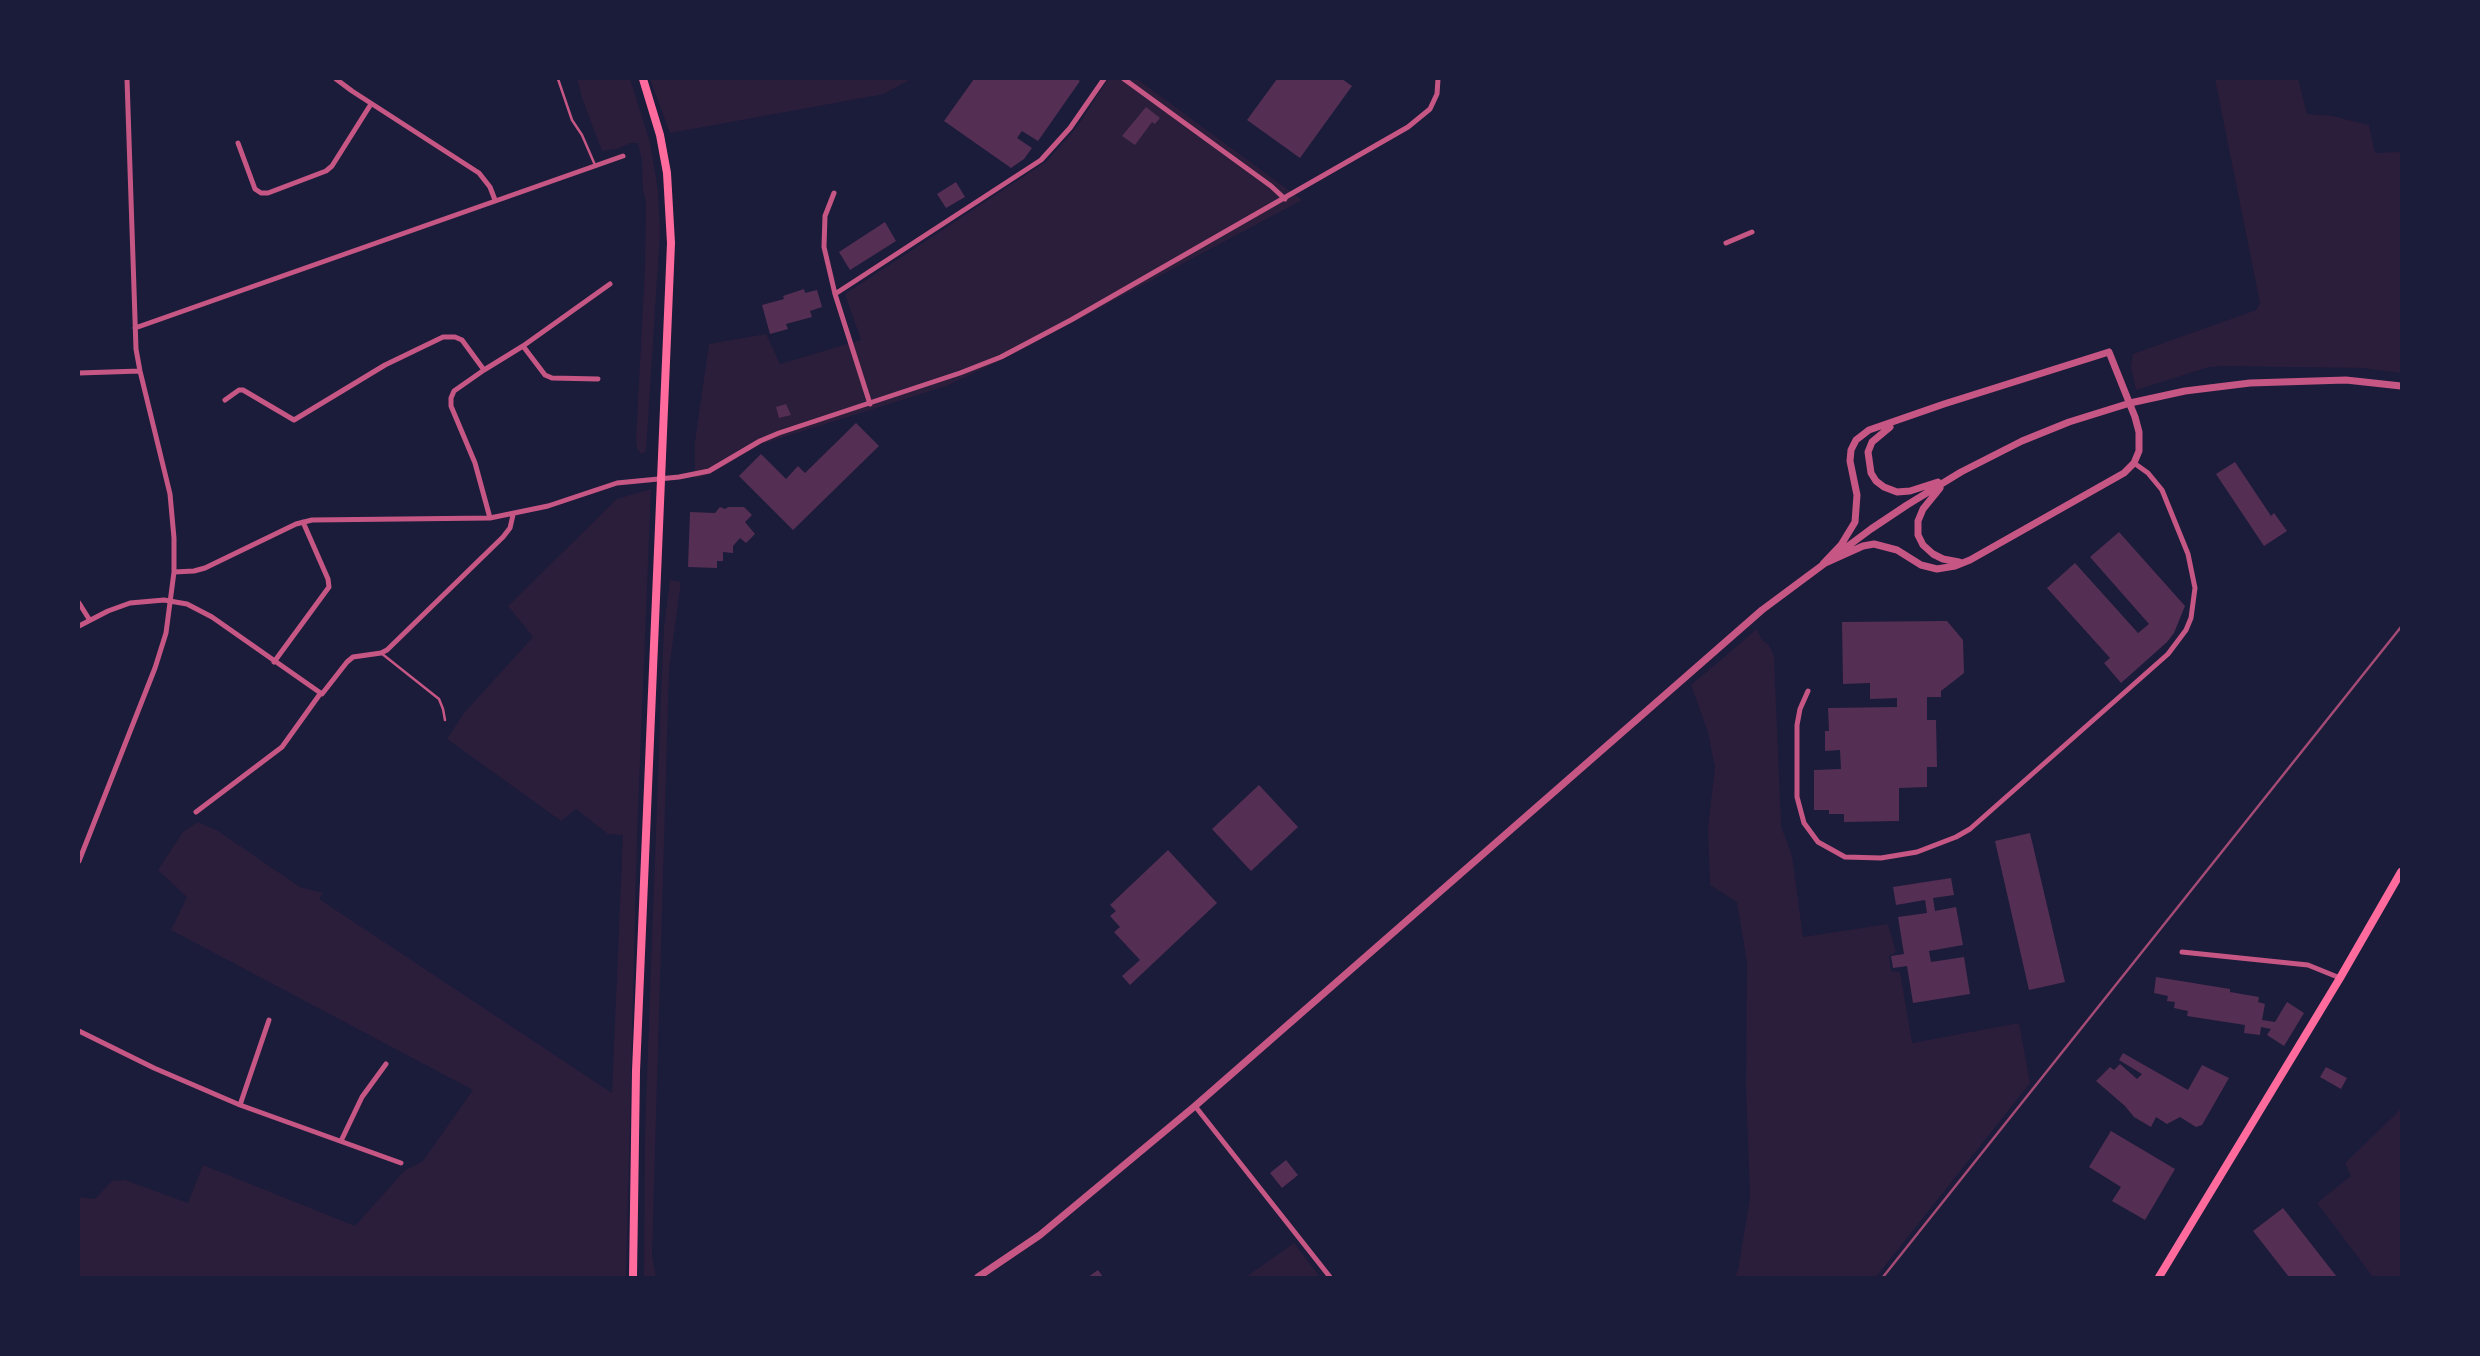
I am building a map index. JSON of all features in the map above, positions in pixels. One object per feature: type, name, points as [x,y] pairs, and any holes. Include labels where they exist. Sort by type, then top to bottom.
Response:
[{"type":"main road","points":[[633,1277],[636,1071],[662,478],[670,207],[660,135],[643,79]]},
{"type":"main road","points":[[2163,1275],[2401,872]]},
{"type":"street","points":[[79,861],[155,667],[172,601],[174,572],[174,527],[170,494],[139,371],[135,328],[127,79]]},
{"type":"street","points":[[336,79],[479,173],[495,200]]},
{"type":"street","points":[[835,294],[1041,160],[1070,128],[1104,79]]},
{"type":"street","points":[[1124,79],[1271,186],[1285,200]]},
{"type":"street","points":[[174,572],[205,568],[303,522],[326,519],[490,518],[513,515],[617,482],[709,471],[779,433],[929,385],[1018,348],[1285,200],[1424,116],[1434,102],[1438,79]]},
{"type":"street","points":[[238,143],[255,189],[268,193],[326,171],[332,166],[371,104]]},
{"type":"street","points":[[135,328],[623,156]]},
{"type":"street","points":[[834,193],[825,216],[823,232],[828,268],[870,404]]},
{"type":"street","points":[[1726,243],[1752,232]]},
{"type":"street","points":[[490,518],[475,463],[451,406],[454,391],[610,284]]},
{"type":"street","points":[[225,400],[243,390],[295,420],[385,365],[443,337],[462,340],[484,370]]},
{"type":"street","points":[[523,346],[552,379],[598,379]]},
{"type":"street","points":[[2109,352],[2138,427],[2138,452],[2134,463],[2113,479],[1970,560],[1937,569],[1921,565],[1897,550],[1874,544],[1863,545],[1823,564],[1841,545],[1855,522],[1857,495],[1850,461],[1851,450],[1856,440],[1869,430],[2109,352]]},
{"type":"street","points":[[79,373],[139,371]]},
{"type":"street","points":[[978,1277],[1040,1236],[1195,1106],[1762,610],[1871,529],[1961,472],[2022,441],[2105,410],[2154,397],[2218,386],[2302,380],[2346,380],[2401,386]]},
{"type":"street","points":[[1899,421],[1872,442],[1868,452],[1871,473],[1884,488],[1897,492],[1910,491],[1961,472]]},
{"type":"street","points":[[1808,691],[1797,724],[1797,797],[1804,823],[1818,842],[1845,857],[1881,858],[1917,852],[1970,829],[2168,654],[2186,630],[2191,618],[2195,588],[2188,554],[2162,490],[2148,473],[2134,463]]},
{"type":"street","points":[[1961,472],[1936,492],[1923,509],[1918,522],[1918,535],[1923,545],[1942,559],[1956,562],[1970,560]]},
{"type":"street","points":[[196,812],[276,752],[347,662],[353,657],[387,650],[503,537],[510,528],[513,515]]},
{"type":"street","points":[[274,662],[329,587],[303,522]]},
{"type":"street","points":[[79,626],[89,619],[130,603],[149,600],[172,601],[197,608],[320,694]]},
{"type":"street","points":[[79,603],[89,619]]},
{"type":"street","points":[[2182,952],[2308,965],[2340,978]]},
{"type":"street","points":[[240,1105],[269,1020]]},
{"type":"street","points":[[79,1031],[154,1068],[240,1105],[401,1164]]},
{"type":"street","points":[[341,1141],[362,1097],[386,1064]]},
{"type":"street","points":[[1195,1106],[1331,1277]]},
{"type":"lane","points":[[558,79],[572,120],[595,165]]},
{"type":"lane","points":[[381,653],[439,699],[444,720]]},
{"type":"shaded area","points":[[577,79],[630,79],[650,142],[658,191],[660,233],[646,451],[641,454],[636,440],[645,267],[646,201],[642,161],[638,143],[602,151]]},
{"type":"shaded area","points":[[650,79],[911,79],[884,94],[670,133]]},
{"type":"shaded area","points":[[1108,79],[1137,79],[1302,200],[1002,360],[946,386],[762,444],[710,474],[695,479],[695,441],[709,344],[766,334],[780,364],[861,340],[845,294],[1047,161],[1077,127]]},
{"type":"shaded area","points":[[2215,79],[2298,79],[2307,114],[2332,116],[2369,125],[2375,153],[2401,152],[2401,373],[2363,368],[2209,367],[2136,390],[2131,366],[2133,354],[2256,310],[2260,303]]},
{"type":"shaded area","points":[[651,489],[637,835],[626,1277],[79,1277],[79,1197],[95,1199],[112,1181],[125,1180],[188,1203],[203,1165],[355,1226],[405,1170],[422,1162],[473,1090],[171,930],[187,897],[158,870],[183,832],[198,822],[218,831],[300,887],[323,893],[319,899],[612,1093],[623,835],[608,834],[576,809],[561,821],[447,739],[464,713],[533,637],[508,606],[617,499]]},
{"type":"shaded area","points":[[670,580],[681,582],[669,669],[652,1255],[656,1277],[644,1277],[645,1131],[661,696],[664,627]]},
{"type":"shaded area","points":[[1757,629],[1774,656],[1781,826],[1792,856],[1803,937],[1888,924],[1896,952],[1889,956],[1891,971],[1900,972],[1912,1043],[2019,1023],[2030,1083],[1876,1277],[1735,1277],[1750,1198],[1746,1086],[1747,962],[1737,902],[1710,885],[1708,827],[1715,768],[1708,732],[1691,685]]},
{"type":"shaded area","points":[[2401,1109],[2401,1277],[2373,1277],[2317,1203],[2351,1176],[2345,1163]]},
{"type":"shaded area","points":[[1294,1243],[1320,1277],[1246,1277]]},
{"type":"building","points":[[974,79],[1080,81],[1038,141],[1022,131],[1017,138],[1032,148],[1024,159],[1011,168],[944,121]]},
{"type":"building","points":[[1277,79],[1342,79],[1352,86],[1300,158],[1247,120]]},
{"type":"building","points":[[1146,107],[1160,118],[1155,124],[1152,122],[1135,145],[1122,136]]},
{"type":"building","points":[[956,182],[965,197],[946,208],[937,194]]},
{"type":"building","points":[[885,222],[896,241],[850,270],[839,252]]},
{"type":"building","points":[[804,289],[805,293],[817,290],[822,307],[810,311],[812,317],[786,324],[788,329],[770,334],[762,305],[784,299],[783,296]]},
{"type":"building","points":[[786,404],[791,415],[779,418],[776,407]]},
{"type":"building","points":[[856,423],[879,446],[793,530],[739,476],[761,454],[786,479],[798,466],[805,473]]},
{"type":"building","points":[[2235,462],[2271,516],[2274,513],[2287,531],[2264,546],[2216,474]]},
{"type":"building","points":[[720,507],[744,507],[752,515],[745,522],[755,534],[746,543],[740,538],[733,546],[733,553],[723,552],[723,561],[717,561],[717,568],[688,567],[690,512],[715,513]]},
{"type":"building","points":[[2119,532],[2185,606],[2174,633],[2167,642],[2121,683],[2104,663],[2110,658],[2047,588],[2075,563],[2138,633],[2149,624],[2090,557]]},
{"type":"building","points":[[1947,621],[1963,640],[1964,673],[1941,691],[1941,697],[1927,697],[1927,720],[1936,720],[1937,767],[1927,767],[1927,787],[1899,788],[1899,821],[1844,822],[1844,814],[1814,810],[1814,770],[1841,769],[1840,750],[1825,751],[1825,731],[1829,731],[1828,708],[1897,707],[1897,698],[1870,699],[1870,683],[1843,684],[1842,622]]},
{"type":"building","points":[[1259,785],[1298,827],[1251,871],[1212,829]]},
{"type":"building","points":[[2030,833],[2065,982],[2029,990],[1995,841]]},
{"type":"building","points":[[1168,850],[1217,903],[1130,985],[1122,976],[1140,960],[1114,932],[1120,927],[1110,916],[1116,911],[1110,905]]},
{"type":"building","points":[[1951,878],[1954,895],[1933,898],[1935,911],[1956,907],[1963,945],[1929,951],[1931,962],[1964,957],[1970,994],[1913,1003],[1907,966],[1893,968],[1891,956],[1904,954],[1898,917],[1927,913],[1925,900],[1896,905],[1893,887]]},
{"type":"building","points":[[2156,977],[2230,989],[2230,992],[2259,997],[2258,1002],[2265,1004],[2262,1020],[2275,1022],[2287,1002],[2304,1013],[2284,1046],[2267,1035],[2271,1029],[2261,1027],[2260,1035],[2244,1033],[2245,1025],[2187,1016],[2188,1011],[2174,1008],[2175,1002],[2167,1001],[2168,996],[2154,993]]},
{"type":"building","points":[[2123,1053],[2188,1090],[2202,1065],[2229,1078],[2202,1125],[2196,1127],[2180,1117],[2167,1124],[2156,1117],[2151,1127],[2134,1117],[2096,1081],[2110,1067],[2114,1070],[2120,1064],[2137,1079],[2142,1074],[2119,1060]]},
{"type":"building","points":[[2326,1067],[2347,1078],[2341,1089],[2320,1077]]},
{"type":"building","points":[[2111,1131],[2175,1169],[2145,1220],[2112,1201],[2121,1187],[2089,1167]]},
{"type":"building","points":[[1286,1160],[1298,1175],[1282,1188],[1270,1173]]},
{"type":"building","points":[[2283,1208],[2337,1277],[2289,1277],[2253,1231]]},
{"type":"building","points":[[1098,1270],[1103,1277],[1088,1277]]},
{"type":"railway","points":[[1883,1277],[2401,627]]}]
